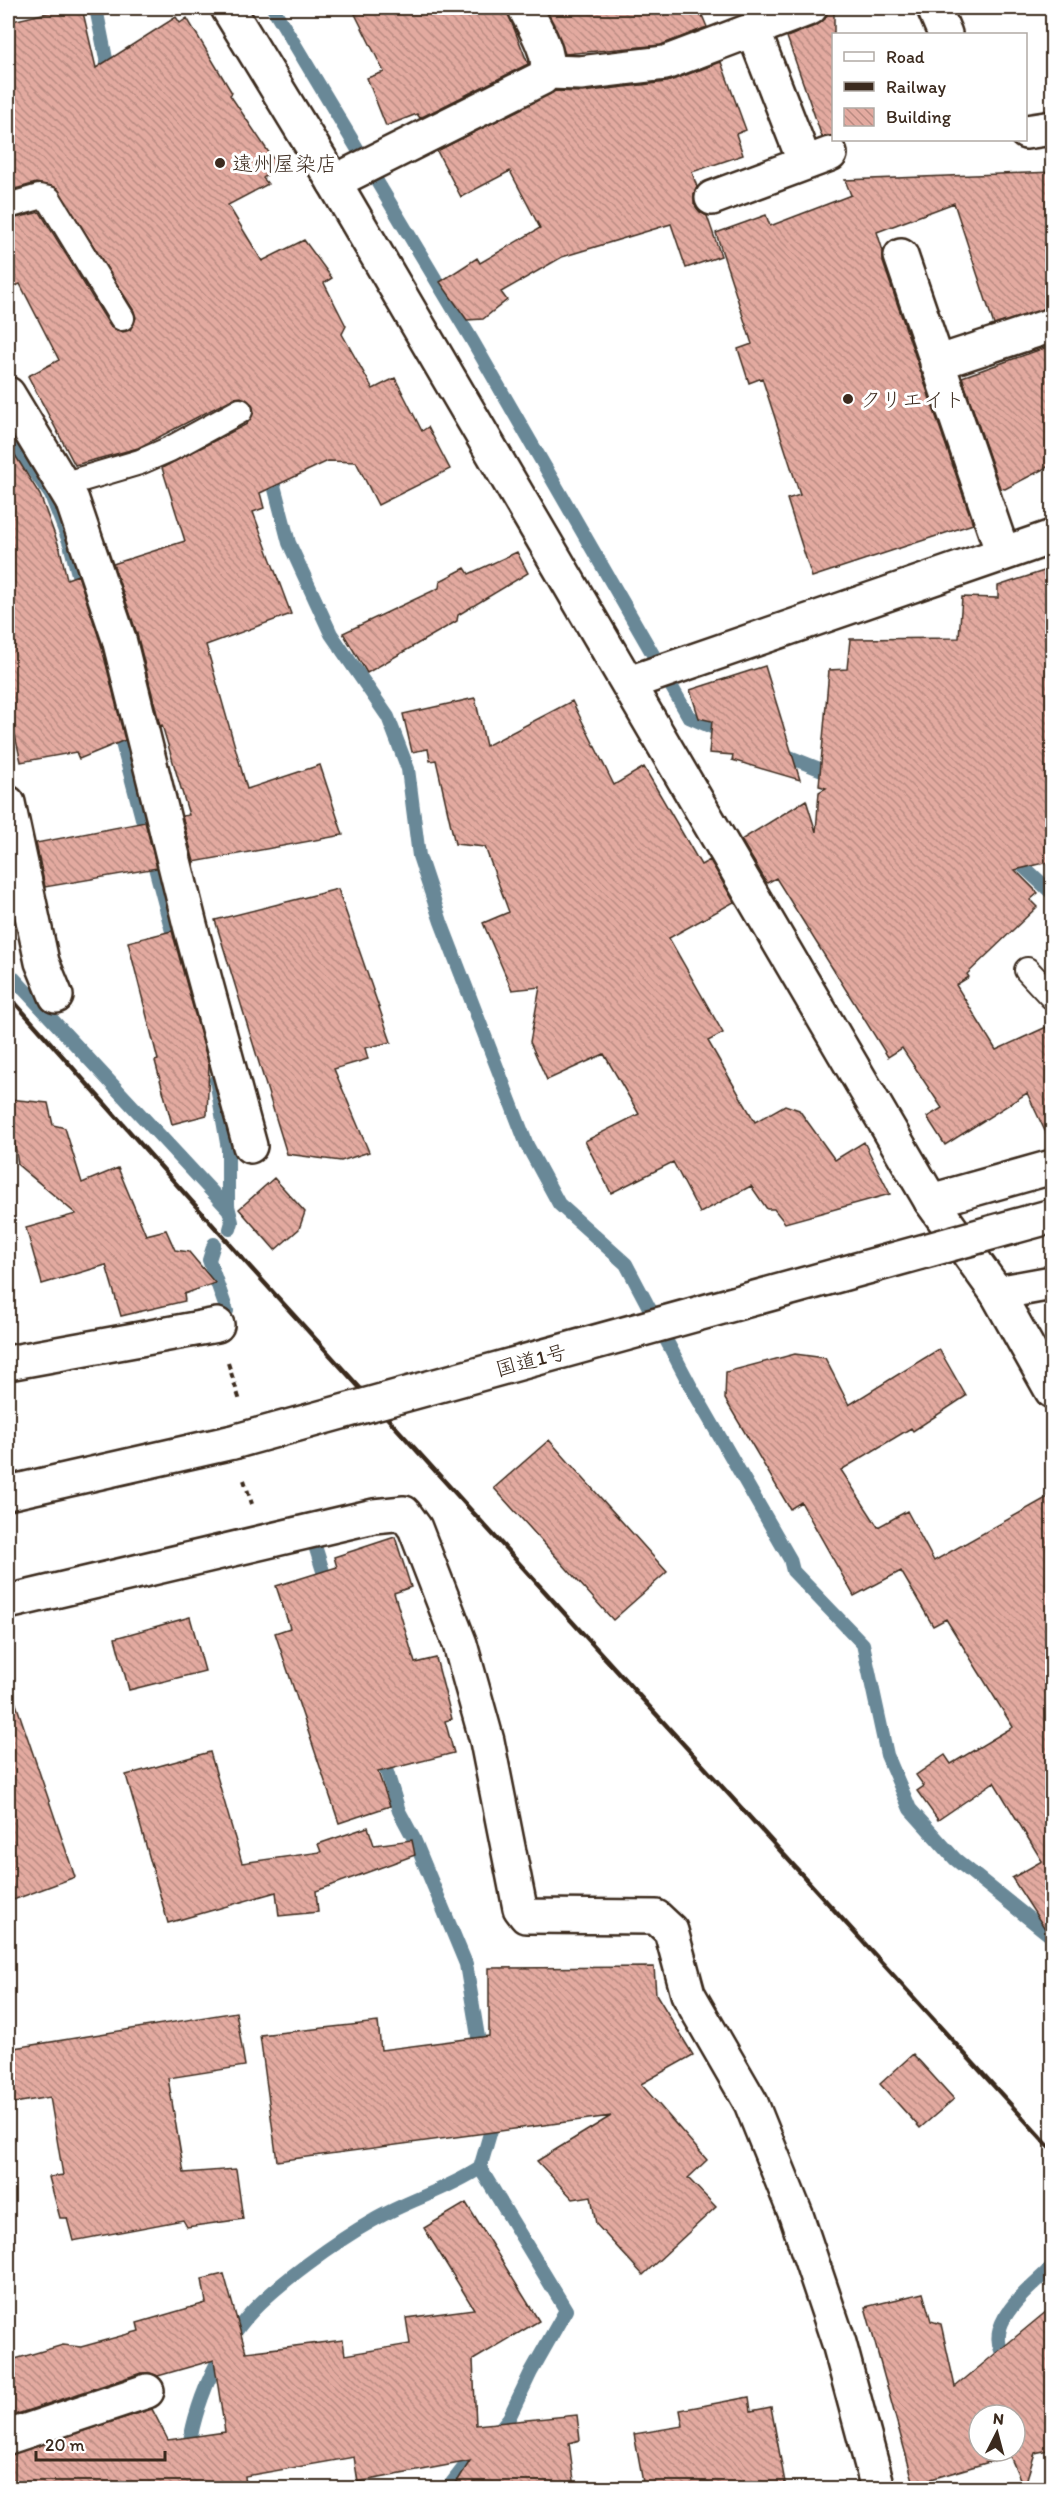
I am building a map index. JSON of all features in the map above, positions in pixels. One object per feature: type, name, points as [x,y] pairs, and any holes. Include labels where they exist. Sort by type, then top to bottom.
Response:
[{"type":"main road","points":[[228,8],[629,683],[931,1201],[997,1293],[1053,1391]]},
{"type":"main road","points":[[334,183],[542,78],[547,72],[548,60],[525,8]]},
{"type":"main road","points":[[547,72],[580,74],[652,66],[810,8]]},
{"type":"main road","points":[[934,8],[945,33]]},
{"type":"main road","points":[[712,198],[817,159],[753,30]]},
{"type":"main road","points":[[1027,132],[1053,128]]},
{"type":"main road","points":[[901,256],[1003,554]]},
{"type":"main road","points":[[938,363],[1053,325]]},
{"type":"main road","points":[[8,394],[72,500],[119,639],[250,1146]]},
{"type":"main road","points":[[629,683],[1053,537]]},
{"type":"main road","points":[[8,803],[42,962],[56,996]]},
{"type":"main road","points":[[931,1201],[1053,1167]]},
{"type":"main road","name":"国道1号","points":[[8,1493],[242,1439],[1053,1216]]},
{"type":"main road","points":[[997,1293],[1053,1283]]},
{"type":"main road","points":[[8,1363],[217,1325]]},
{"type":"main road","points":[[8,1602],[374,1516],[404,1513],[415,1528],[460,1644],[487,1741],[520,1908],[526,1916],[656,1917],[671,1930],[688,1994],[751,2103],[796,2215],[839,2343],[878,2488]]},
{"type":"main road","points":[[8,2436],[147,2391]]},
{"type":"lane","points":[[8,206],[39,197],[49,199],[122,318]]},
{"type":"lane","points":[[62,485],[140,462],[170,449],[240,411]]},
{"type":"lane","points":[[1027,970],[1053,997]]},
{"type":"path","points":[[217,1325],[264,1542]]},
{"type":"building","points":[[68,8],[82,8],[96,68],[176,17],[180,23],[187,18],[232,93],[230,95],[278,166],[263,178],[268,184],[228,205],[262,261],[304,240],[332,278],[324,283],[346,326],[342,334],[373,389],[395,378],[422,431],[428,427],[450,469],[378,505],[356,462],[328,461],[260,493],[264,508],[253,512],[291,614],[206,645],[247,789],[320,765],[343,835],[194,862],[182,816],[189,815],[162,725],[160,726],[137,634],[113,564],[185,541],[162,468],[247,424],[254,412],[252,404],[241,397],[234,398],[138,448],[75,465],[28,376],[59,360],[20,284],[8,289],[8,220],[40,212],[110,326],[123,332],[130,330],[136,318],[134,311],[57,188],[36,183],[8,191],[8,22]]},
{"type":"building","points":[[352,8],[506,8],[528,64],[420,118],[417,114],[386,126],[367,78],[384,72]]},
{"type":"building","points":[[546,8],[699,8],[707,27],[661,45],[565,54]]},
{"type":"building","points":[[828,8],[834,8],[832,136],[822,137],[787,37],[817,25],[825,19]]},
{"type":"building","points":[[721,62],[746,130],[736,134],[743,155],[692,172],[697,187],[694,204],[700,212],[707,216],[721,256],[686,268],[671,224],[562,257],[501,292],[507,300],[483,319],[467,320],[440,282],[477,258],[480,263],[540,228],[510,171],[461,197],[437,151],[555,91],[582,92],[667,82]]},
{"type":"building","points":[[1053,172],[1053,307],[994,325],[954,203],[877,232],[883,251],[883,262],[973,524],[812,577],[787,499],[800,495],[762,378],[749,383],[738,349],[752,344],[716,233],[766,215],[770,226],[851,195],[845,180]]},
{"type":"building","points":[[1053,345],[1053,464],[1005,489],[1000,488],[962,377]]},
{"type":"building","points":[[8,444],[40,495],[60,549],[67,579],[78,575],[101,644],[125,740],[79,759],[76,752],[21,762],[8,705]]},
{"type":"building","points":[[517,552],[528,573],[458,615],[457,621],[367,673],[343,633],[439,588],[440,581],[465,568],[469,574]]},
{"type":"building","points":[[1053,568],[1053,861],[1015,870],[1038,893],[1030,900],[1037,907],[967,974],[969,977],[956,985],[996,1050],[1053,1024],[1053,1148],[1027,1093],[945,1145],[927,1117],[942,1108],[902,1048],[888,1057],[776,878],[767,883],[741,840],[806,800],[816,832],[819,792],[826,788],[819,786],[829,670],[847,669],[850,639],[959,638],[962,597],[998,598],[998,586]]},
{"type":"building","points":[[765,666],[800,780],[732,760],[733,755],[709,753],[712,721],[699,718],[690,690]]},
{"type":"building","points":[[475,698],[486,746],[572,701],[614,785],[644,767],[701,865],[710,860],[734,902],[669,938],[723,1033],[708,1041],[755,1122],[785,1105],[799,1110],[835,1160],[864,1142],[890,1194],[785,1223],[774,1209],[767,1209],[751,1186],[700,1213],[673,1162],[611,1193],[585,1141],[639,1114],[604,1054],[547,1080],[530,1042],[540,987],[512,990],[483,923],[509,912],[485,847],[455,844],[436,760],[430,761],[428,749],[412,752],[403,714]]},
{"type":"building","points":[[145,822],[157,868],[45,887],[36,843]]},
{"type":"building","points":[[338,889],[391,1042],[365,1048],[368,1059],[334,1069],[369,1152],[341,1161],[287,1154],[215,920]]},
{"type":"building","points":[[172,931],[209,1065],[207,1115],[172,1124],[128,942]]},
{"type":"building","points":[[8,1099],[48,1103],[53,1125],[65,1128],[82,1183],[118,1168],[146,1235],[166,1230],[175,1250],[189,1252],[215,1283],[184,1294],[185,1301],[121,1316],[106,1265],[42,1284],[26,1228],[76,1214],[18,1165]]},
{"type":"building","points":[[274,1178],[305,1212],[299,1229],[275,1250],[239,1209]]},
{"type":"building","points":[[939,1349],[966,1396],[913,1431],[911,1428],[841,1470],[878,1527],[907,1511],[934,1561],[1053,1494],[1053,1941],[1012,1878],[1042,1861],[994,1782],[938,1820],[917,1791],[924,1786],[916,1775],[945,1755],[951,1764],[1013,1727],[946,1619],[933,1626],[901,1571],[854,1596],[801,1502],[790,1509],[725,1399],[726,1372],[795,1354],[825,1358],[849,1405]]},
{"type":"building","points":[[549,1440],[667,1572],[613,1620],[494,1488]]},
{"type":"building","points":[[395,1537],[411,1587],[394,1593],[415,1663],[436,1658],[452,1719],[445,1721],[454,1753],[378,1772],[390,1806],[339,1823],[275,1633],[290,1628],[276,1586],[337,1567],[334,1557]]},
{"type":"building","points":[[190,1617],[205,1671],[129,1690],[115,1638]]},
{"type":"building","points":[[13,1695],[75,1877],[8,1902],[8,1696]]},
{"type":"building","points":[[210,1752],[242,1863],[321,1852],[318,1844],[368,1827],[374,1845],[412,1840],[415,1855],[316,1891],[318,1912],[279,1916],[276,1892],[168,1923],[126,1775]]},
{"type":"building","points":[[654,1967],[656,1994],[693,2055],[641,2084],[707,2160],[688,2178],[716,2207],[643,2275],[596,2224],[591,2196],[573,2199],[537,2161],[611,2116],[277,2161],[260,2035],[378,2022],[381,2050],[489,2036],[489,1968]]},
{"type":"building","points":[[236,2012],[245,2066],[168,2078],[184,2173],[236,2169],[243,2219],[187,2227],[183,2220],[73,2241],[67,2218],[60,2218],[49,2177],[63,2175],[50,2097],[8,2104],[8,2049]]},
{"type":"building","points":[[913,2054],[954,2099],[920,2128],[880,2084]]},
{"type":"building","points":[[466,2203],[539,2321],[473,2360],[476,2425],[577,2415],[580,2440],[569,2443],[575,2488],[453,2488],[470,2461],[358,2482],[354,2457],[245,2476],[246,2488],[8,2488],[8,2455],[152,2409],[168,2440],[225,2432],[214,2360],[158,2376],[141,2373],[8,2417],[8,2361],[63,2345],[81,2347],[139,2331],[137,2323],[206,2303],[202,2279],[224,2274],[246,2352],[343,2340],[345,2355],[410,2344],[406,2318],[474,2309],[424,2228]]},
{"type":"building","points":[[923,2293],[931,2321],[941,2324],[955,2387],[1053,2306],[1053,2449],[1035,2453],[1024,2488],[1013,2463],[1027,2463],[1027,2403],[967,2403],[967,2463],[986,2463],[914,2484],[865,2307]]},
{"type":"building","points":[[749,2397],[751,2411],[771,2407],[786,2488],[644,2488],[634,2434],[683,2426],[680,2410]]},
{"type":"waterway","points":[[96,8],[110,79]]},
{"type":"waterway","points":[[273,8],[472,340],[689,717],[728,734]]},
{"type":"waterway","points":[[8,434],[51,495],[70,544],[83,593]]},
{"type":"waterway","points":[[270,470],[289,543],[331,634],[388,717],[408,769],[419,856],[441,922],[527,1145],[559,1204],[626,1264],[691,1387],[790,1559],[793,1571],[863,1644],[887,1755],[910,1809],[955,1859],[1052,1937]]},
{"type":"waterway","points":[[117,724],[178,954],[209,1056]]},
{"type":"waterway","points":[[777,752],[837,776]]},
{"type":"waterway","points":[[1011,855],[1052,893]]},
{"type":"waterway","points":[[8,972],[229,1210]]},
{"type":"waterway","points":[[216,1080],[228,1149],[228,1206],[232,1222],[230,1229]]},
{"type":"waterway","points":[[214,1244],[209,1260],[227,1311]]},
{"type":"waterway","points":[[316,1549],[328,1587]]},
{"type":"waterway","points":[[381,1753],[399,1811],[414,1839],[466,1964],[481,2055]]},
{"type":"waterway","points":[[188,2488],[187,2467],[190,2444],[202,2398],[222,2353],[248,2316],[290,2278],[359,2229],[480,2168],[491,2130],[489,2115]]},
{"type":"waterway","points":[[480,2168],[566,2310],[531,2372],[509,2418],[495,2435]]},
{"type":"waterway","points":[[1010,2363],[1001,2350],[999,2336],[1002,2323],[1019,2298],[1052,2267]]},
{"type":"waterway","points":[[448,2488],[465,2466],[483,2449]]},
{"type":"railway","points":[[8,995],[251,1268],[1052,2150]]},
{"type":"place","name":"遠州屋染店","points":[[220,163]]},
{"type":"place","name":"クリエイト","points":[[848,399]]}]
